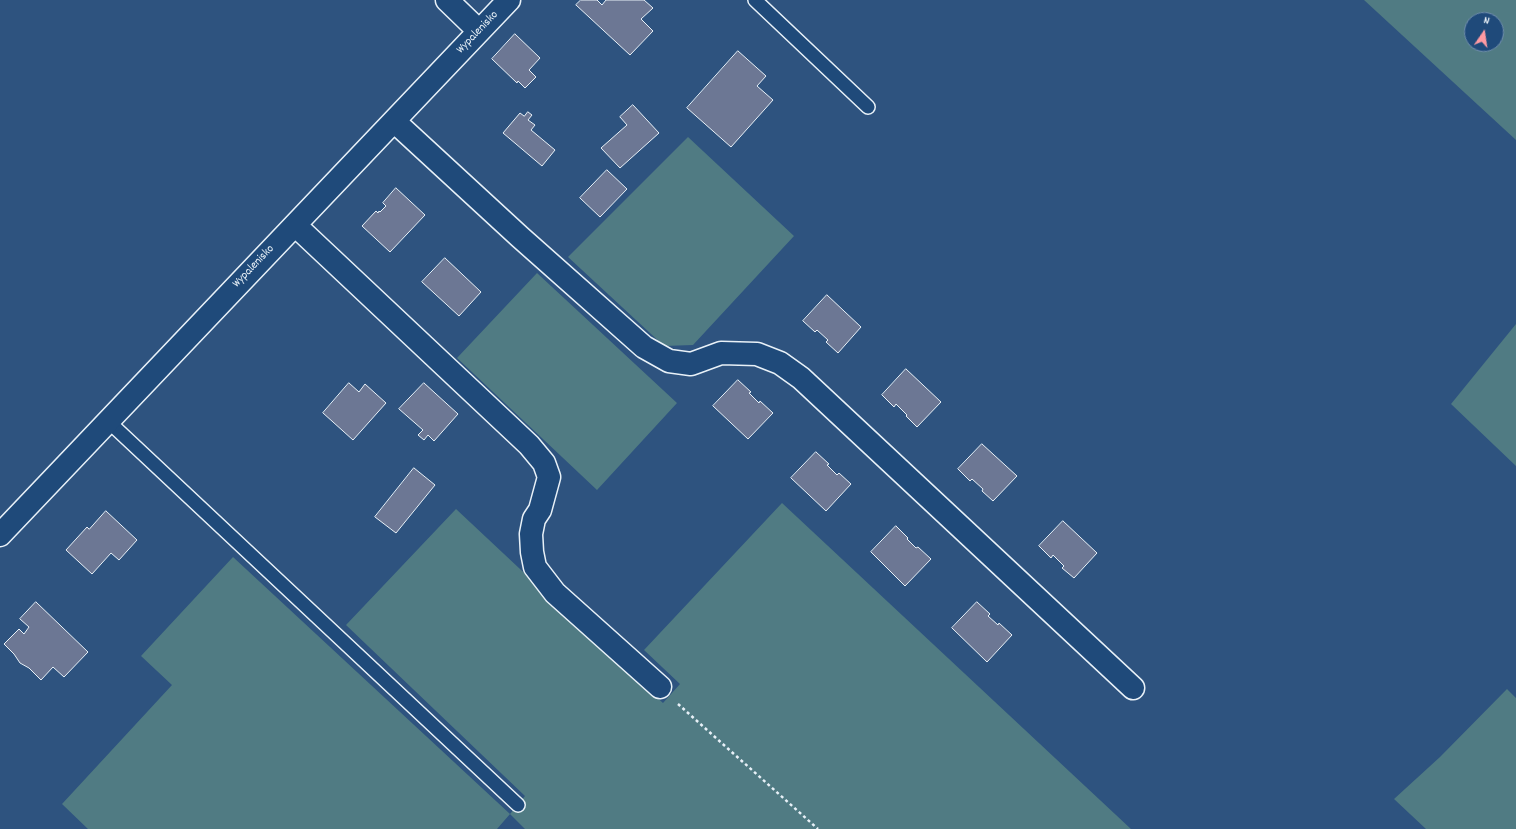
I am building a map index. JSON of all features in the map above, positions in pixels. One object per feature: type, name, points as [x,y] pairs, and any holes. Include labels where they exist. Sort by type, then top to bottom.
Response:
[{"type":"street","points":[[447,0],[479,31]]},
{"type":"street","name":"Wypalenisko","points":[[0,535],[509,0]]},
{"type":"street","points":[[394,121],[520,237],[644,347],[669,361],[691,364],[721,353],[757,354],[780,363],[801,378],[1133,688]]},
{"type":"street","points":[[295,225],[529,446],[544,463],[549,477],[540,510],[534,519],[531,534],[535,567],[555,593],[660,687]]},
{"type":"lane","points":[[755,0],[868,107]]},
{"type":"lane","points":[[108,421],[518,805]]},
{"type":"path","points":[[660,687],[818,829]]},
{"type":"green space","points":[[1364,0],[1516,0],[1516,140]]},
{"type":"green space","points":[[688,137],[794,236],[693,345],[664,346],[568,257]]},
{"type":"green space","points":[[537,273],[677,403],[597,490],[457,358]]},
{"type":"green space","points":[[1516,324],[1516,466],[1451,404]]},
{"type":"green space","points":[[782,503],[1131,829],[525,829],[510,814],[525,796],[346,625],[456,509],[663,703],[680,684],[644,650]]},
{"type":"green space","points":[[233,557],[510,814],[497,829],[88,829],[62,804],[172,685],[141,656]]},
{"type":"green space","points":[[1507,689],[1516,698],[1516,829],[1426,829],[1394,799],[1440,757]]},
{"type":"building","points":[[581,0],[597,0],[602,5],[606,0],[644,0],[653,8],[641,19],[653,31],[630,55],[576,5]]},
{"type":"building","points":[[515,34],[540,58],[529,70],[536,77],[525,88],[518,81],[517,83],[492,59]]},
{"type":"building","points":[[738,51],[766,76],[757,86],[773,100],[731,147],[687,108]]},
{"type":"building","points":[[633,105],[659,133],[620,168],[601,148],[627,125],[620,117]]},
{"type":"building","points":[[528,112],[532,115],[528,120],[535,125],[531,130],[555,150],[542,166],[503,133],[520,113],[524,116]]},
{"type":"building","points":[[607,170],[627,189],[600,217],[580,198]]},
{"type":"building","points":[[396,188],[425,215],[390,252],[362,226],[376,211],[378,213],[379,211],[380,212],[386,206],[383,203]]},
{"type":"building","points":[[445,258],[481,292],[459,316],[422,282]]},
{"type":"building","points":[[827,295],[861,327],[838,353],[826,342],[828,340],[817,330],[815,332],[803,321]]},
{"type":"building","points":[[906,369],[941,402],[917,427],[896,404],[894,407],[882,395]]},
{"type":"building","points":[[738,380],[751,392],[749,393],[759,403],[760,401],[773,413],[748,439],[713,406]]},
{"type":"building","points":[[349,383],[359,392],[365,384],[386,403],[353,440],[323,413]]},
{"type":"building","points":[[424,383],[458,414],[434,441],[428,435],[424,440],[418,435],[423,430],[399,409]]},
{"type":"building","points":[[982,444],[1017,476],[993,501],[982,491],[983,489],[972,479],[970,481],[958,469]]},
{"type":"building","points":[[816,452],[829,464],[827,465],[837,475],[839,473],[851,484],[826,511],[791,478]]},
{"type":"building","points":[[414,468],[435,485],[396,533],[375,517]]},
{"type":"building","points":[[106,511],[137,540],[119,560],[111,553],[92,574],[66,550],[87,527],[89,529]]},
{"type":"building","points":[[1063,521],[1097,553],[1074,578],[1062,568],[1064,566],[1053,555],[1051,558],[1039,546]]},
{"type":"building","points":[[896,526],[916,548],[918,547],[931,559],[905,586],[871,552]]},
{"type":"building","points":[[36,602],[88,652],[64,677],[53,667],[41,680],[29,668],[20,663],[14,654],[4,644],[19,629],[24,634],[29,627],[20,619]]},
{"type":"building","points":[[977,602],[990,614],[988,616],[998,625],[999,623],[1012,635],[987,662],[952,628]]}]
